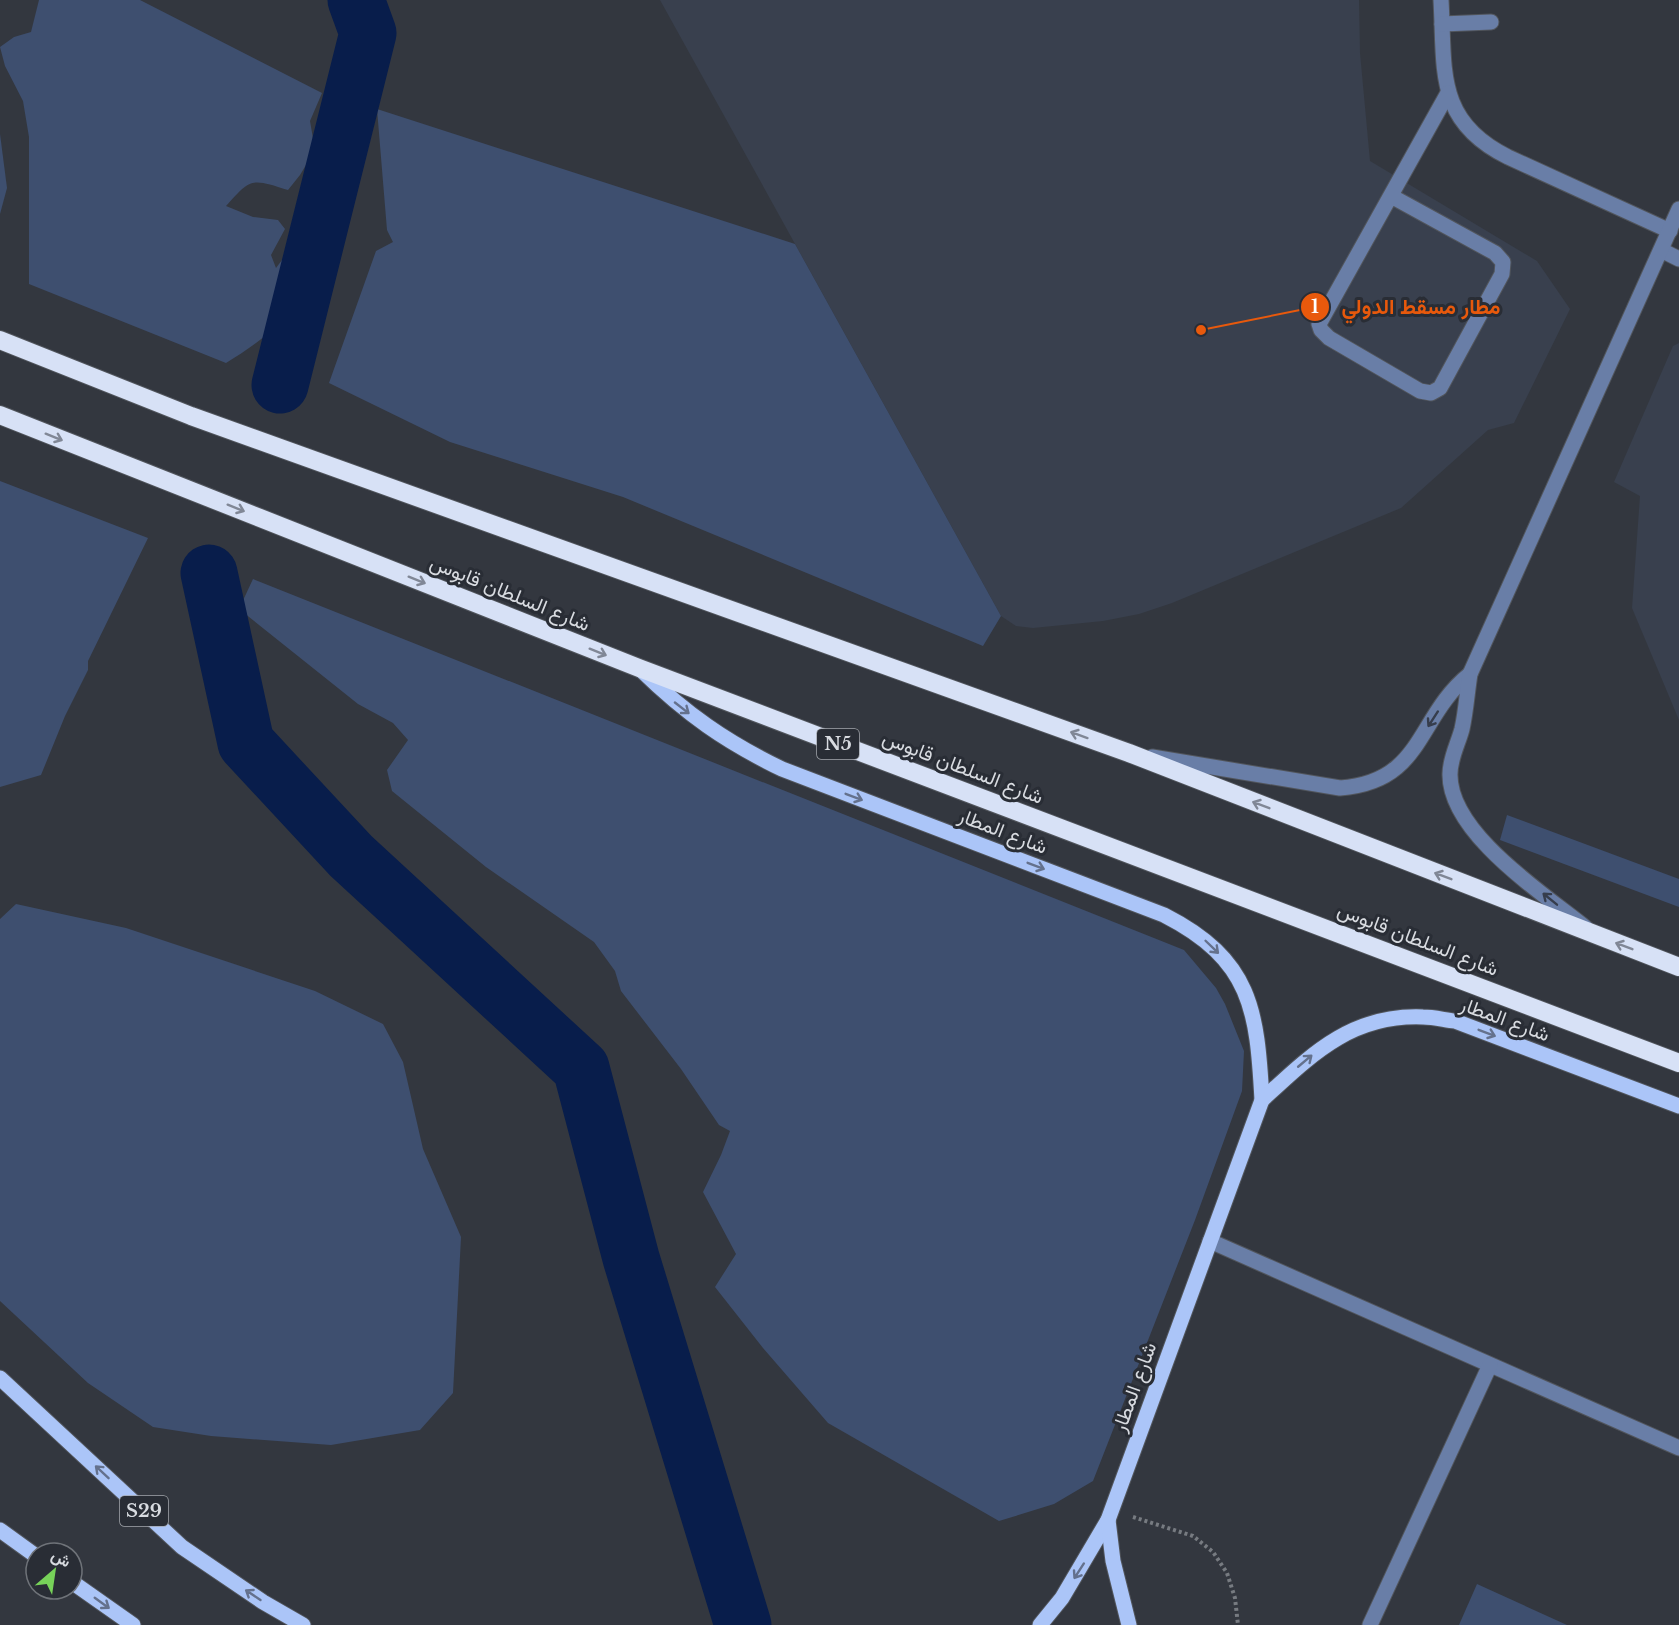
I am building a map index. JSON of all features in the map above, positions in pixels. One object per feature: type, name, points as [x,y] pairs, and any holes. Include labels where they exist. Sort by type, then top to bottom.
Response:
[{"type":"highway","points":[[0,340],[191,416],[1129,753],[1679,967]]},
{"type":"highway","name":"شارع السلطان قابوس","points":[[0,415],[639,668],[1679,1063]]},
{"type":"main road","name":"شارع المطار","points":[[639,668],[670,699],[705,726],[742,750],[782,769],[1164,915],[1190,928],[1212,945],[1231,967],[1245,992],[1255,1018],[1262,1100],[1110,1515],[1068,1588],[1040,1625]]},
{"type":"main road","name":"شارع المطار","points":[[1262,1100],[1303,1062],[1329,1042],[1358,1027],[1390,1019],[1423,1017],[1455,1021],[1679,1106]]},
{"type":"main road","name":"S29","points":[[0,1378],[182,1547],[263,1602],[303,1625]]},
{"type":"main road","name":"شارع المطار","points":[[1110,1515],[1113,1561],[1129,1625]]},
{"type":"main road","points":[[0,1530],[24,1547]]},
{"type":"main road","points":[[84,1590],[133,1625]]},
{"type":"street","points":[[1441,0],[1448,93],[1464,125],[1492,149],[1670,231]]},
{"type":"street","points":[[1442,24],[1491,22]]},
{"type":"street","points":[[1391,196],[1495,253],[1503,262],[1502,274],[1440,388],[1431,393],[1420,391],[1329,338],[1321,330],[1321,319],[1448,93]]},
{"type":"street","points":[[1596,935],[1486,847],[1475,835],[1452,792],[1450,774],[1462,729],[1470,674],[1679,210]]},
{"type":"street","points":[[1661,250],[1679,260]]},
{"type":"street","points":[[1129,753],[1326,786],[1355,787],[1382,778],[1405,761],[1415,750],[1440,708],[1470,674]]},
{"type":"street","points":[[1210,1241],[1679,1448]]},
{"type":"street","points":[[1370,1625],[1490,1365]]},
{"type":"path","points":[[1110,1515],[1193,1536],[1213,1552],[1227,1573],[1235,1598],[1238,1625]]},
{"type":"shaded area","points":[[39,0],[140,0],[322,93],[310,121],[315,150],[288,190],[259,182],[252,183],[241,190],[226,206],[253,217],[278,220],[285,229],[271,255],[276,268],[282,260],[293,266],[288,294],[271,330],[226,363],[29,284],[29,137],[23,101],[5,66],[0,47],[14,37],[31,32]]},
{"type":"shaded area","points":[[660,0],[1359,0],[1360,53],[1370,161],[1537,261],[1570,309],[1514,423],[1488,430],[1401,508],[1172,603],[1139,614],[1103,621],[1033,628],[1016,626],[1001,616]]},
{"type":"shaded area","points":[[377,109],[795,244],[1001,616],[983,646],[623,497],[450,442],[329,383],[376,251],[393,242],[387,230]]},
{"type":"shaded area","points":[[0,134],[7,188],[0,214]]},
{"type":"shaded area","points":[[1679,343],[1679,720],[1632,608],[1640,496],[1614,482],[1673,346]]},
{"type":"shaded area","points":[[0,481],[148,538],[88,661],[88,670],[65,716],[41,775],[0,787]]},
{"type":"shaded area","points":[[253,579],[1184,950],[1216,988],[1225,1004],[1244,1051],[1242,1091],[1195,1220],[1093,1481],[1054,1504],[999,1521],[828,1423],[763,1348],[715,1287],[736,1254],[703,1192],[730,1131],[719,1125],[681,1069],[621,991],[615,971],[594,942],[486,867],[392,791],[387,770],[408,740],[393,723],[358,704],[239,609]]},
{"type":"shaded area","points":[[1507,815],[1679,879],[1679,907],[1500,840]]},
{"type":"shaded area","points":[[16,904],[126,928],[315,991],[383,1024],[403,1062],[423,1149],[461,1237],[453,1393],[420,1430],[331,1445],[211,1436],[153,1427],[88,1383],[0,1301],[0,919]]},
{"type":"shaded area","points":[[1477,1584],[1567,1625],[1459,1625]]},
{"type":"waterway","points":[[280,385],[368,33],[356,0]]},
{"type":"waterway","points":[[209,573],[246,743],[351,856],[581,1068],[631,1258],[743,1625]]},
{"type":"place","name":"مطار مسقط الدولي","points":[[1201,330]]}]
